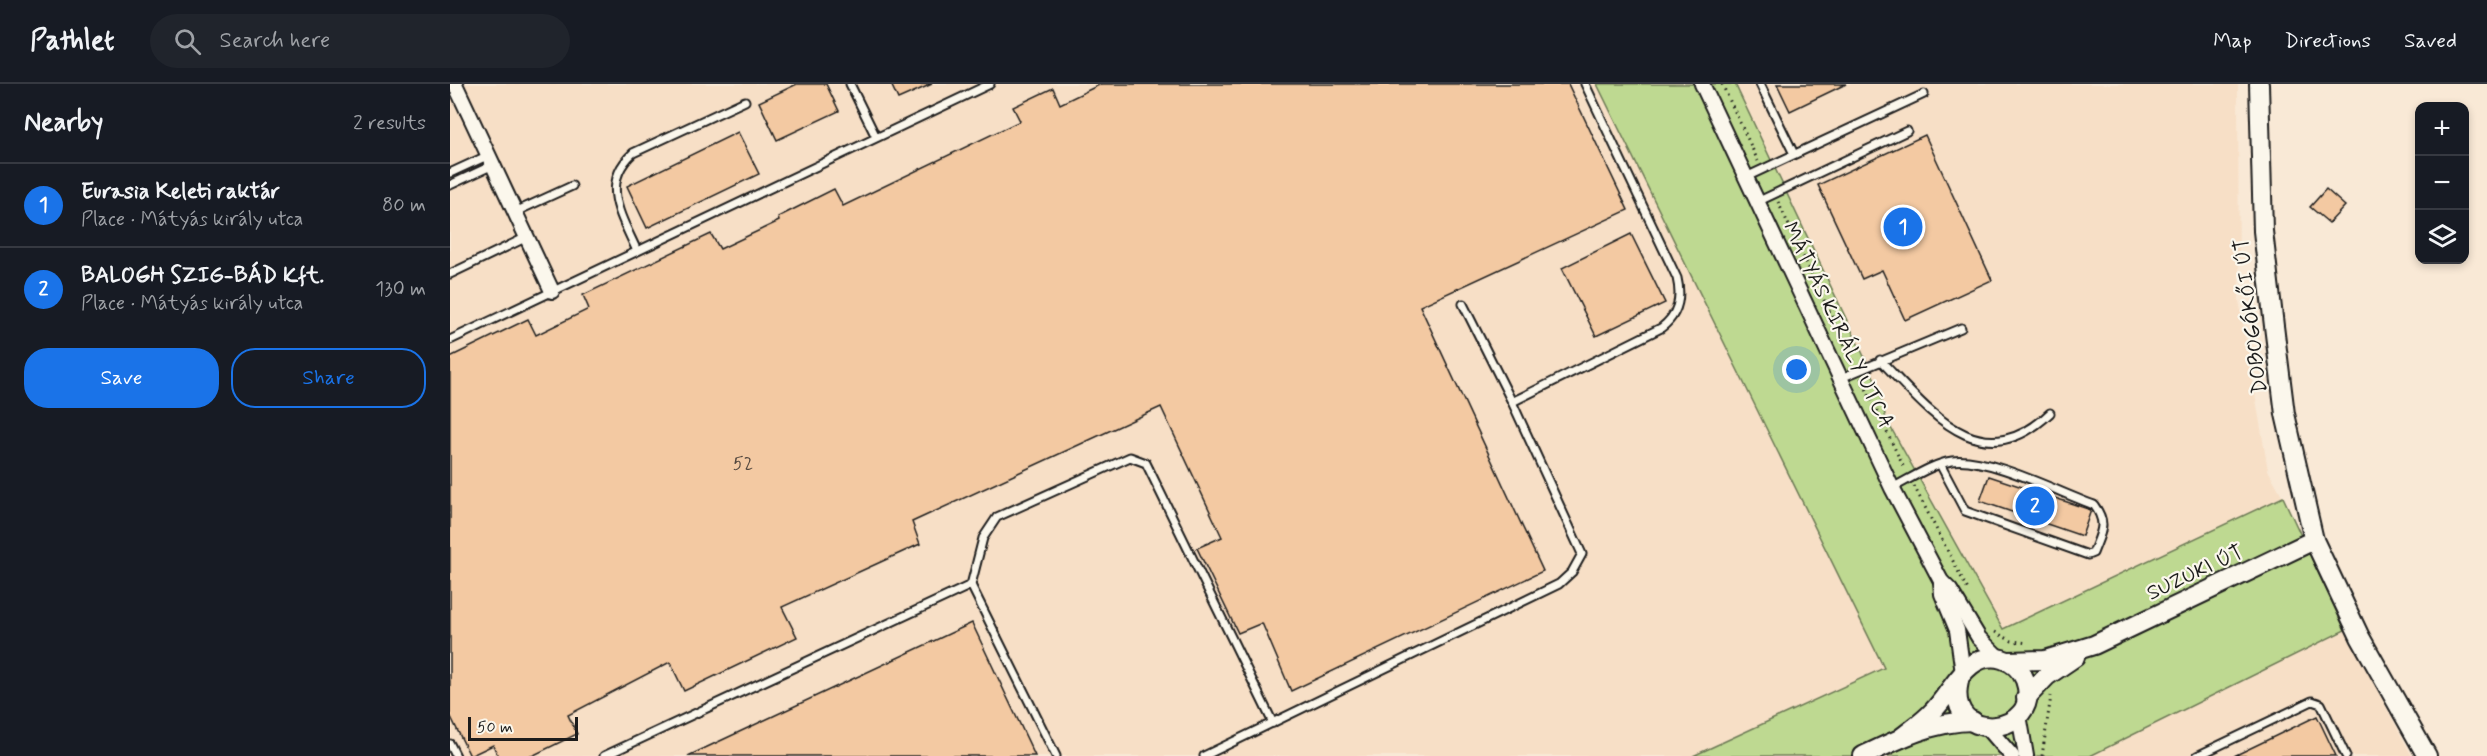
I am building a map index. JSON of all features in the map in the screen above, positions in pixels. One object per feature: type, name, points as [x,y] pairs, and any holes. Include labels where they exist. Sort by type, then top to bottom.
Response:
[{"type":"main road","name":"DOBOGÓKŐI ÚT","points":[[2259,84],[2263,231],[2274,326],[2285,414],[2314,540],[2360,638],[2427,756]]},
{"type":"main road","name":"SUZUKI ÚT","points":[[2026,698],[2046,667],[2314,540]]},
{"type":"main road","points":[[1901,738],[1933,711],[1977,661],[2004,660],[2046,667]]},
{"type":"main road","points":[[1863,756],[1901,738],[1947,723],[2004,725],[2019,715],[2026,698],[2024,677],[2004,660]]},
{"type":"main road","points":[[1961,677],[1959,704],[1980,724]]},
{"type":"street","points":[[455,84],[552,291]]},
{"type":"street","name":"MÁTYÁS KIRÁLY UTCA","points":[[1702,84],[1744,178],[1892,488],[1941,581],[1950,590],[1979,638],[2004,660]]},
{"type":"street","name":"MÁTYÁS KIRÁLY UTCA","points":[[1941,581],[1942,594],[1957,630],[1961,677]]},
{"type":"street","points":[[2019,715],[2026,756]]},
{"type":"street","points":[[1980,724],[2012,756]]},
{"type":"lane","points":[[850,84],[876,137]]},
{"type":"lane","points":[[450,340],[990,84]]},
{"type":"lane","points":[[1512,402],[1661,328],[1674,315],[1677,307],[1680,289],[1677,278],[1585,84]]},
{"type":"lane","points":[[1760,84],[1794,154]]},
{"type":"lane","points":[[1744,178],[1924,94]]},
{"type":"lane","points":[[637,250],[616,205],[614,195],[627,159],[633,153],[745,101]]},
{"type":"lane","points":[[1756,202],[1907,131]]},
{"type":"lane","points":[[450,173],[491,160]]},
{"type":"lane","points":[[450,185],[491,160]]},
{"type":"lane","points":[[515,212],[572,186]]},
{"type":"lane","points":[[450,274],[526,237]]},
{"type":"lane","points":[[1204,756],[1559,584],[1572,572],[1582,554],[1512,402],[1463,304]]},
{"type":"lane","points":[[1841,378],[1961,328]]},
{"type":"lane","points":[[1880,360],[1934,415],[1948,426],[1971,438],[1994,441],[2018,435],[2029,430],[2050,413]]},
{"type":"lane","points":[[1056,756],[971,585],[983,538],[997,517],[1131,457],[1146,462],[1273,723]]},
{"type":"lane","points":[[1892,488],[1940,464],[1962,461],[1984,464],[2094,505],[2103,517],[2103,528],[2093,553],[2088,555],[1965,512],[1940,464]]},
{"type":"lane","points":[[604,756],[971,585]]},
{"type":"lane","points":[[2197,756],[2312,701],[2321,704],[2346,756]]},
{"type":"lane","points":[[450,744],[456,756]]},
{"type":"path","points":[[1722,84],[1762,170]]},
{"type":"path","points":[[1774,194],[1910,479],[1973,599]]},
{"type":"path","points":[[1989,629],[2012,641],[2035,644],[2054,683],[2042,756]]},
{"type":"shaded area","points":[[450,84],[1597,84],[1884,668],[1693,756],[450,756]]},
{"type":"shaded area","points":[[1735,84],[2238,84],[2239,300],[2268,470],[2283,497],[2003,629],[1886,419],[1878,386]]},
{"type":"shaded area","points":[[2345,630],[2412,756],[2090,756]]},
{"type":"green space","points":[[1597,84],[1735,84],[1878,386],[1886,419],[2003,629],[2283,497],[2345,630],[2090,756],[1693,756],[1884,668]]},
{"type":"building","points":[[797,84],[826,84],[839,111],[777,140],[759,102]]},
{"type":"building","points":[[891,84],[932,84],[898,99]]},
{"type":"building","points":[[1101,84],[1568,84],[1628,210],[1420,306],[1543,571],[1291,691],[1262,623],[1238,633],[1197,548],[1222,537],[1161,407],[912,522],[920,544],[782,607],[797,637],[684,691],[670,662],[568,715],[577,734],[532,756],[498,756],[493,745],[470,756],[450,715],[450,357],[528,319],[536,335],[589,309],[583,295],[711,234],[720,249],[779,221],[778,217],[834,189],[843,206],[1020,121],[1013,107],[1053,88],[1060,104]]},
{"type":"building","points":[[1777,84],[1846,84],[1790,111]]},
{"type":"building","points":[[738,132],[759,174],[647,228],[627,186]]},
{"type":"building","points":[[1925,135],[1992,280],[1905,320],[1882,270],[1862,279],[1818,185]]},
{"type":"building","points":[[2326,189],[2345,206],[2329,223],[2310,207]]},
{"type":"building","points":[[1631,234],[1665,303],[1596,336],[1562,268]]},
{"type":"building","points":[[1989,476],[2091,510],[2082,536],[1980,501]]},
{"type":"building","points":[[972,623],[1035,756],[688,756]]},
{"type":"building","points":[[2317,716],[2336,756],[2234,756]]},
{"type":"place","name":"Eurasia Keleti raktár","points":[[1903,227]]},
{"type":"place","name":"BALOGH SZIG-BÁD Kft.","points":[[2035,506]]}]
